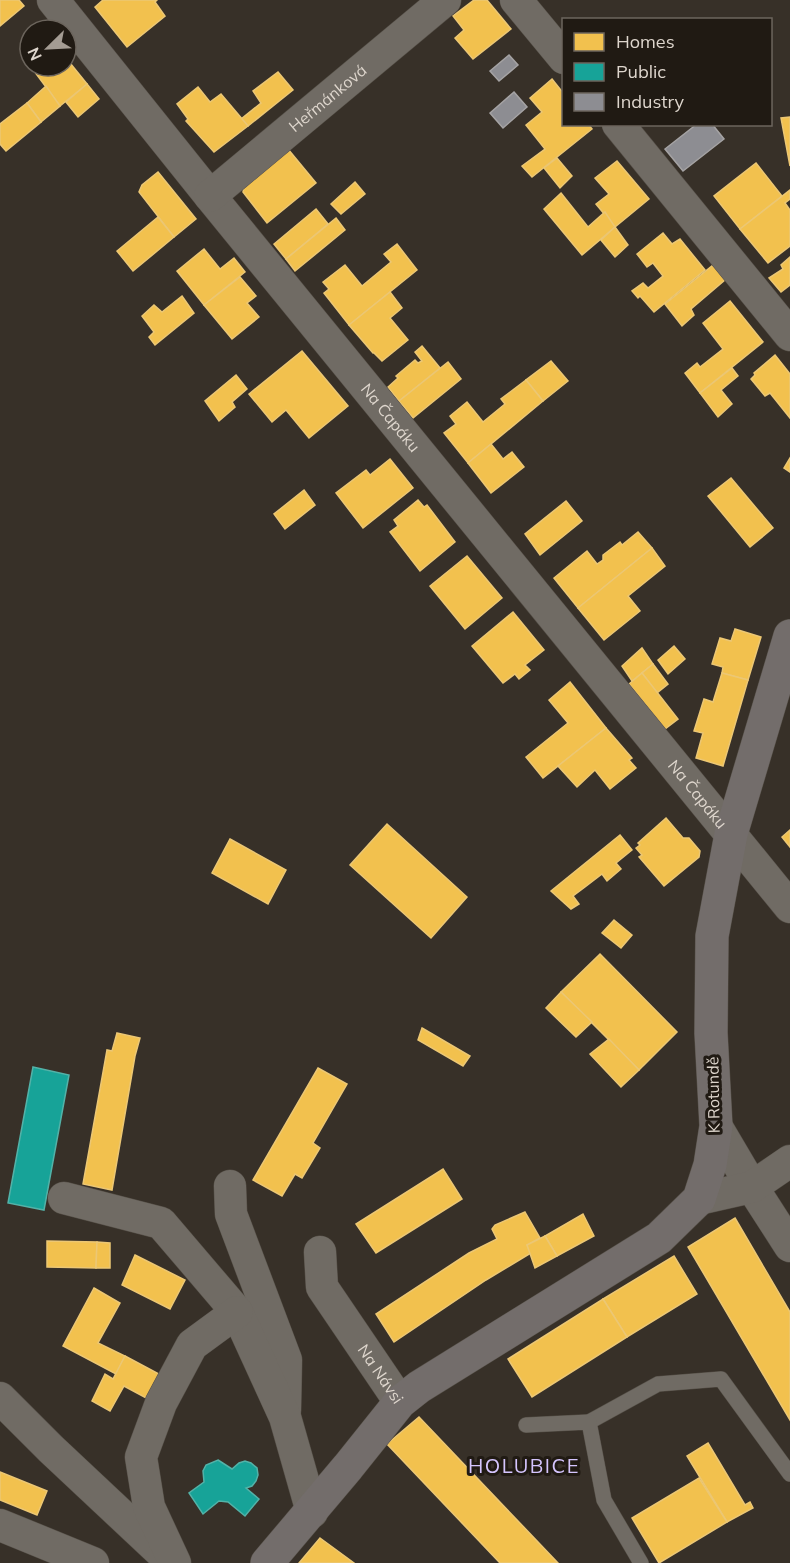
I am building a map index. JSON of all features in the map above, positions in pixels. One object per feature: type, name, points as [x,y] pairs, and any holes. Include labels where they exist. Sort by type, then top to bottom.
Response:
[{"type":"street","name":"Na Čapáku","points":[[53,0],[790,907]]},
{"type":"street","name":"Heřmánková","points":[[210,196],[445,0]]},
{"type":"street","points":[[516,0],[562,56]]},
{"type":"street","points":[[620,126],[790,335]]},
{"type":"street","name":"K Rotundě","points":[[400,1402],[429,1381],[659,1238],[699,1199],[710,1165],[716,1126],[711,1033],[712,936],[731,834],[790,636]]},
{"type":"street","points":[[716,1126],[790,1246]]},
{"type":"street","points":[[699,1199],[752,1187],[790,1161]]},
{"type":"street","points":[[230,1186],[231,1214],[286,1360],[285,1417]]},
{"type":"street","points":[[64,1198],[161,1223],[237,1312],[285,1417],[312,1512]]},
{"type":"street","name":"Na Návsi","points":[[267,1563],[312,1512],[400,1402],[322,1287],[320,1252]]},
{"type":"street","points":[[174,1563],[149,1507],[141,1457],[161,1403],[192,1346],[237,1312]]},
{"type":"street","points":[[0,1398],[51,1449],[174,1563]]},
{"type":"street","points":[[0,1525],[93,1563]]},
{"type":"lane","points":[[526,1425],[589,1422],[658,1384],[721,1379],[790,1474]]},
{"type":"lane","points":[[589,1422],[604,1500],[641,1563]]},
{"type":"building: Homes","points":[[0,0],[19,0],[24,6],[0,26]]},
{"type":"building: Homes","points":[[103,0],[157,0],[155,2],[165,16],[127,47],[95,7]]},
{"type":"building: Homes","points":[[474,0],[487,0],[511,29],[473,59],[455,38],[464,30],[453,16]]},
{"type":"building: Homes","points":[[278,72],[293,90],[248,126],[241,119],[261,103],[253,91]]},
{"type":"building: Homes","points":[[78,73],[87,84],[60,106],[39,78],[78,78]]},
{"type":"building: Homes","points":[[552,79],[562,92],[562,126],[590,126],[592,129],[532,177],[522,166],[545,149],[526,125],[542,112],[530,98]]},
{"type":"building: Homes","points":[[87,84],[99,99],[78,117],[66,102]]},
{"type":"building: Homes","points":[[46,86],[60,106],[41,122],[27,103]]},
{"type":"building: Homes","points":[[198,87],[210,102],[221,94],[248,126],[214,152],[186,121],[188,119],[177,104]]},
{"type":"building: Homes","points":[[27,103],[41,122],[6,151],[0,144],[0,124]]},
{"type":"building: Homes","points":[[790,117],[790,166],[781,118]]},
{"type":"building: Homes","points":[[283,143],[316,183],[267,223],[243,192],[244,186]]},
{"type":"building: Homes","points":[[557,158],[572,176],[560,188],[544,168]]},
{"type":"building: Homes","points":[[617,161],[649,199],[615,227],[596,204],[609,194],[595,178]]},
{"type":"building: Homes","points":[[756,163],[782,196],[740,229],[714,196]]},
{"type":"building: Homes","points":[[158,172],[196,219],[174,237],[139,192],[142,185]]},
{"type":"building: Homes","points":[[355,182],[365,194],[341,214],[331,204]]},
{"type":"building: Homes","points":[[790,190],[790,199],[785,203],[790,210],[790,246],[768,263],[740,229]]},
{"type":"building: Homes","points":[[561,193],[588,227],[605,212],[615,227],[582,255],[544,209]]},
{"type":"building: Homes","points":[[316,209],[328,224],[286,259],[274,244]]},
{"type":"building: Homes","points":[[158,217],[174,237],[133,271],[117,251]]},
{"type":"building: Homes","points":[[336,218],[345,230],[295,271],[286,259]]},
{"type":"building: Homes","points":[[615,227],[628,245],[615,257],[601,240]]},
{"type":"building: Homes","points":[[663,233],[672,244],[680,239],[705,270],[654,312],[640,296],[638,298],[632,291],[643,283],[648,288],[663,276],[653,263],[647,267],[637,254]]},
{"type":"building: Homes","points":[[397,244],[417,270],[349,325],[324,293],[329,289],[323,282],[345,265],[362,286],[391,262],[384,254]]},
{"type":"building: Homes","points":[[204,249],[220,269],[234,258],[245,272],[204,305],[177,271]]},
{"type":"building: Homes","points":[[790,257],[790,285],[781,292],[769,278],[783,269],[781,265]]},
{"type":"building: Homes","points":[[713,265],[725,280],[691,309],[694,315],[682,326],[665,304]]},
{"type":"building: Homes","points":[[240,277],[256,296],[247,303],[259,317],[232,339],[204,305]]},
{"type":"building: Homes","points":[[390,292],[402,308],[390,318],[408,340],[382,361],[349,325]]},
{"type":"building: Homes","points":[[182,296],[194,313],[155,345],[149,337],[154,332],[142,316],[154,305],[162,312]]},
{"type":"building: Homes","points":[[730,301],[763,342],[700,393],[685,373],[697,363],[700,367],[723,349],[703,323]]},
{"type":"building: Homes","points":[[422,346],[440,368],[399,401],[388,387],[398,378],[396,376],[415,360],[418,363],[422,361],[415,352]]},
{"type":"building: Homes","points":[[302,351],[348,406],[309,438],[286,410],[272,422],[249,394]]},
{"type":"building: Homes","points":[[775,355],[790,374],[790,418],[770,393],[765,396],[751,379],[754,373]]},
{"type":"building: Homes","points":[[551,361],[568,381],[543,401],[526,380]]},
{"type":"building: Homes","points":[[448,362],[461,379],[413,418],[399,401]]},
{"type":"building: Homes","points":[[732,368],[738,376],[721,390],[732,404],[718,417],[700,393]]},
{"type":"building: Homes","points":[[236,375],[247,389],[232,402],[235,407],[219,421],[205,401]]},
{"type":"building: Homes","points":[[526,380],[543,401],[468,463],[444,433],[456,424],[450,416],[467,402],[483,422],[505,404],[501,399]]},
{"type":"building: Homes","points":[[491,444],[503,459],[512,452],[524,467],[491,493],[468,463]]},
{"type":"building: Homes","points":[[790,458],[790,472],[784,468]]},
{"type":"building: Homes","points":[[390,459],[413,488],[363,528],[336,493],[366,470],[370,475]]},
{"type":"building: Homes","points":[[731,478],[773,528],[750,547],[708,496]]},
{"type":"building: Homes","points":[[304,490],[315,505],[285,529],[274,514]]},
{"type":"building: Homes","points":[[418,500],[424,507],[427,505],[455,542],[420,571],[390,532],[398,526],[394,520]]},
{"type":"building: Homes","points":[[566,501],[582,521],[540,555],[525,534]]},
{"type":"building: Homes","points":[[638,532],[652,548],[578,608],[554,578],[587,551],[597,564],[603,560],[603,555],[620,542],[622,545]]},
{"type":"building: Homes","points":[[652,548],[665,566],[628,596],[640,611],[604,640],[578,608]]},
{"type":"building: Homes","points":[[467,556],[502,598],[465,629],[430,586]]},
{"type":"building: Homes","points":[[513,612],[544,650],[525,665],[530,670],[519,679],[515,674],[503,683],[472,646]]},
{"type":"building: Homes","points":[[735,629],[761,637],[748,680],[722,673],[723,667],[712,664],[720,638],[731,641]]},
{"type":"building: Homes","points":[[674,646],[685,659],[668,674],[658,660]]},
{"type":"building: Homes","points":[[642,648],[653,664],[632,681],[622,666]]},
{"type":"building: Homes","points":[[653,664],[668,684],[657,693],[642,673]]},
{"type":"building: Homes","points":[[642,673],[678,719],[665,729],[629,684]]},
{"type":"building: Homes","points":[[722,673],[748,680],[723,766],[696,758],[703,733],[694,731],[704,699],[713,702]]},
{"type":"building: Homes","points":[[570,682],[606,728],[543,778],[526,757],[568,723],[549,700]]},
{"type":"building: Homes","points":[[606,728],[632,758],[629,760],[636,768],[610,789],[595,770],[577,787],[558,766]]},
{"type":"building: Homes","points":[[666,818],[683,838],[689,838],[700,851],[699,857],[664,886],[639,857],[642,855],[636,848],[640,845],[638,843]]},
{"type":"building: Homes","points":[[387,824],[467,897],[431,938],[350,865]]},
{"type":"building: Homes","points":[[790,830],[790,847],[782,837]]},
{"type":"building: Homes","points":[[620,835],[632,850],[616,863],[621,869],[607,881],[602,874],[573,896],[579,904],[571,909],[551,891]]},
{"type":"building: Homes","points":[[230,839],[286,870],[268,904],[212,873]]},
{"type":"building: Homes","points":[[614,920],[632,935],[621,948],[602,933]]},
{"type":"building: Homes","points":[[600,954],[677,1032],[639,1070],[561,992]]},
{"type":"building: Homes","points":[[561,992],[592,1022],[576,1037],[546,1008]]},
{"type":"building: Homes","points":[[422,1028],[470,1056],[463,1066],[418,1040]]},
{"type":"building: Homes","points":[[117,1033],[140,1038],[112,1190],[83,1184],[107,1050],[112,1051]]},
{"type":"building: Homes","points":[[609,1039],[639,1070],[621,1087],[590,1054]]},
{"type":"building: Homes","points":[[318,1068],[347,1084],[313,1143],[320,1148],[302,1178],[295,1174],[282,1196],[253,1180]]},
{"type":"building: Homes","points":[[443,1169],[462,1199],[376,1253],[356,1224]]},
{"type":"building: Homes","points":[[525,1212],[540,1238],[527,1245],[531,1253],[486,1280],[394,1342],[376,1314],[469,1253],[497,1239],[492,1229],[495,1225]]},
{"type":"building: Homes","points":[[583,1214],[594,1236],[557,1256],[545,1236]]},
{"type":"building: Homes","points":[[735,1218],[790,1312],[790,1420],[688,1247]]},
{"type":"building: Homes","points":[[545,1236],[557,1256],[535,1268],[527,1245]]},
{"type":"building: Homes","points":[[47,1241],[97,1242],[96,1268],[47,1267]]},
{"type":"building: Homes","points":[[97,1242],[110,1243],[110,1268],[96,1268]]},
{"type":"building: Homes","points":[[135,1255],[185,1280],[170,1309],[122,1285]]},
{"type":"building: Homes","points":[[674,1256],[697,1294],[627,1337],[603,1299]]},
{"type":"building: Homes","points":[[94,1288],[120,1303],[98,1343],[125,1356],[116,1374],[63,1346]]},
{"type":"building: Homes","points":[[603,1299],[627,1337],[532,1397],[508,1359]]},
{"type":"building: Homes","points":[[125,1356],[159,1374],[148,1399],[124,1386],[110,1411],[92,1401],[105,1374],[113,1379]]},
{"type":"building: Homes","points":[[419,1417],[558,1563],[500,1563],[387,1444]]},
{"type":"building: Homes","points":[[708,1443],[745,1505],[750,1502],[753,1508],[727,1522],[687,1456]]},
{"type":"building: Homes","points":[[0,1472],[47,1491],[37,1515],[0,1500]]},
{"type":"building: Homes","points":[[699,1478],[727,1522],[659,1563],[632,1518]]},
{"type":"building: Homes","points":[[320,1538],[354,1563],[299,1563]]},
{"type":"building: Public","points":[[33,1067],[69,1075],[44,1210],[8,1203]]},
{"type":"building: Public","points":[[218,1460],[232,1469],[245,1461],[257,1468],[256,1481],[252,1486],[246,1488],[259,1499],[245,1516],[228,1502],[219,1501],[203,1514],[189,1493],[204,1482],[203,1471],[206,1465]]},
{"type":"building: Industry","points":[[509,55],[518,65],[499,81],[490,71]]},
{"type":"building: Industry","points":[[514,92],[527,107],[503,128],[490,113]]},
{"type":"building: Industry","points":[[694,126],[714,126],[724,139],[683,171],[665,149]]},
{"type":"district","name":"HOLUBICE","points":[[524,1465]]}]
